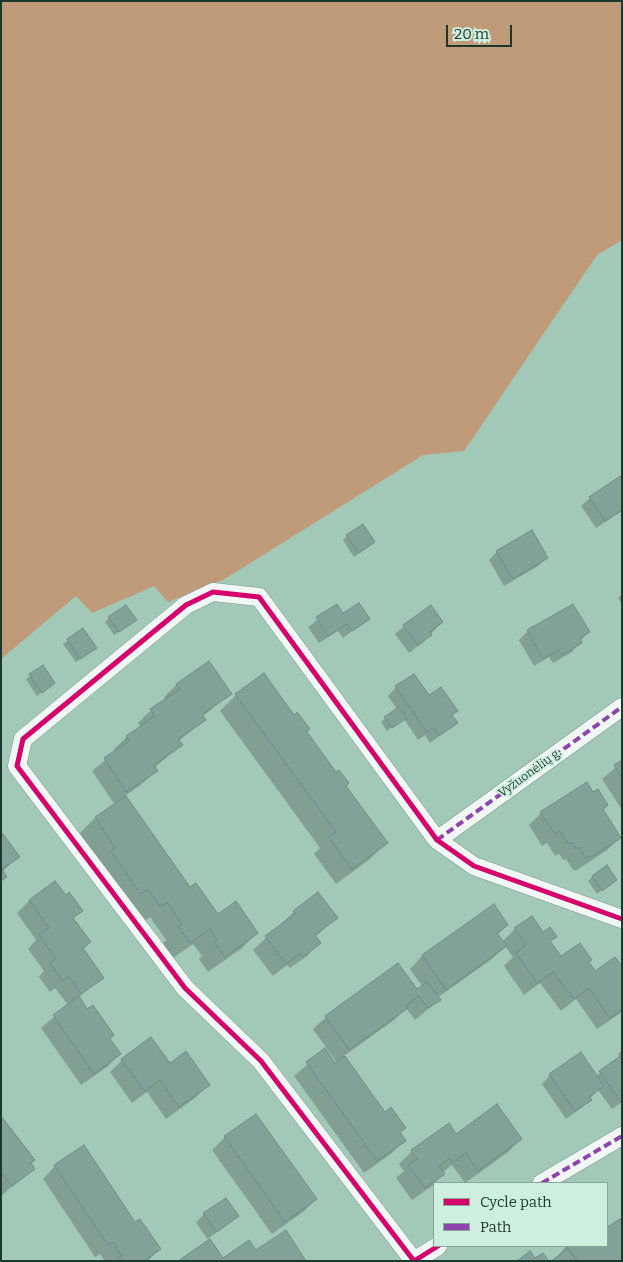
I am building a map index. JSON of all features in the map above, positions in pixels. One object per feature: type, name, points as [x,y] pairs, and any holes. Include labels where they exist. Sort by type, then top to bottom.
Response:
[{"type":"street","points":[[436,1247],[414,1261],[261,1060],[185,988],[17,766],[23,739],[186,605],[212,592],[259,597],[437,840],[474,866],[622,919]]},
{"type":"street","name":"Vyžuonėlių g.","points":[[437,840],[622,707]]},
{"type":"street","points":[[544,1182],[622,1136]]},
{"type":"shaded area","points":[[1,1],[622,1],[622,240],[597,255],[464,451],[423,455],[223,580],[168,602],[154,586],[92,613],[76,596],[1,659]]},
{"type":"building","points":[[622,475],[622,510],[605,521],[589,497]]},
{"type":"building","points":[[363,524],[375,542],[359,553],[346,535]]},
{"type":"building","points":[[532,530],[548,558],[513,579],[496,551]]},
{"type":"building","points":[[359,603],[370,619],[352,631],[347,624],[328,636],[316,617],[337,604],[343,613]]},
{"type":"building","points":[[573,604],[590,632],[580,638],[582,643],[562,655],[558,650],[543,659],[527,630]]},
{"type":"building","points":[[126,605],[137,620],[119,632],[108,617]]},
{"type":"building","points":[[431,605],[443,622],[430,632],[432,635],[418,645],[403,625]]},
{"type":"building","points":[[83,628],[97,648],[80,659],[67,639]]},
{"type":"building","points":[[209,661],[232,694],[202,714],[206,720],[178,739],[183,745],[154,765],[158,771],[126,792],[104,758],[129,741],[126,736],[155,716],[150,709],[180,689],[176,684]]},
{"type":"building","points":[[43,665],[55,683],[42,693],[29,674]]},
{"type":"building","points":[[264,673],[294,715],[297,712],[310,729],[307,732],[336,772],[339,770],[349,783],[346,786],[388,843],[352,869],[329,837],[336,832],[235,694]]},
{"type":"building","points":[[414,674],[429,695],[441,687],[458,711],[452,715],[458,723],[439,736],[434,728],[427,732],[395,686]]},
{"type":"building","points":[[399,707],[407,718],[392,728],[384,717]]},
{"type":"building","points":[[622,760],[622,778],[614,765]]},
{"type":"building","points":[[587,782],[593,792],[598,789],[608,805],[603,809],[621,838],[591,857],[586,858],[579,847],[576,849],[572,842],[568,844],[560,831],[555,834],[540,812]]},
{"type":"building","points":[[126,796],[190,887],[196,883],[218,914],[236,901],[258,933],[225,957],[214,942],[217,940],[210,929],[190,943],[178,926],[182,924],[167,902],[160,907],[148,889],[141,894],[111,851],[115,848],[95,817]]},
{"type":"building","points":[[3,834],[20,857],[2,869],[7,877],[1,881],[1,836]]},
{"type":"building","points":[[607,865],[617,880],[602,891],[592,876]]},
{"type":"building","points":[[55,881],[66,895],[69,892],[83,911],[73,918],[91,942],[83,948],[104,978],[81,994],[69,976],[63,981],[50,963],[56,959],[39,935],[49,928],[29,900]]},
{"type":"building","points":[[318,892],[338,918],[315,935],[321,943],[303,957],[300,953],[286,964],[265,936],[295,914],[293,911]]},
{"type":"building","points":[[494,904],[508,925],[497,933],[507,946],[446,990],[422,955]]},
{"type":"building","points":[[532,916],[543,932],[550,927],[557,937],[550,941],[561,956],[580,943],[592,960],[589,962],[595,971],[615,957],[622,966],[622,1010],[610,1018],[589,988],[574,999],[553,972],[537,983],[516,953],[526,945],[514,928]]},
{"type":"building","points":[[398,963],[417,989],[427,982],[441,1000],[428,1008],[419,996],[406,1005],[408,1008],[349,1050],[325,1016]]},
{"type":"building","points":[[79,996],[87,1009],[93,1005],[114,1035],[110,1039],[121,1054],[94,1074],[53,1015]]},
{"type":"building","points":[[151,1037],[170,1063],[186,1051],[210,1085],[179,1107],[160,1080],[145,1091],[121,1059]]},
{"type":"building","points":[[325,1048],[335,1063],[345,1056],[385,1112],[391,1107],[406,1128],[400,1132],[406,1141],[377,1161],[306,1062]]},
{"type":"building","points":[[581,1052],[604,1086],[589,1097],[592,1100],[575,1111],[549,1074]]},
{"type":"building","points":[[622,1055],[622,1101],[621,1102],[599,1071]]},
{"type":"building","points":[[497,1104],[522,1139],[478,1171],[466,1153],[453,1163],[450,1158],[439,1166],[445,1174],[425,1188],[408,1165],[417,1159],[411,1150],[449,1123],[456,1134]]},
{"type":"building","points":[[256,1114],[317,1199],[285,1222],[224,1136]]},
{"type":"building","points":[[1,1116],[35,1160],[31,1163],[35,1169],[12,1186],[1,1172]]},
{"type":"building","points":[[84,1145],[135,1222],[140,1219],[161,1249],[144,1261],[120,1261],[118,1258],[122,1256],[113,1242],[108,1245],[54,1165]]},
{"type":"building","points":[[226,1198],[239,1216],[217,1232],[203,1213]]},
{"type":"building","points":[[622,1218],[622,1261],[577,1261],[567,1247],[608,1247],[608,1226]]},
{"type":"building","points":[[286,1230],[306,1261],[178,1261],[210,1239],[223,1258],[249,1240],[256,1250]]},
{"type":"building","points":[[568,1249],[577,1261],[551,1261]]},
{"type":"building","points":[[530,1251],[535,1258],[543,1253],[549,1261],[517,1261]]},
{"type":"marked path","points":[[437,840],[622,707]]},
{"type":"marked path","points":[[544,1182],[622,1136]]},
{"type":"cycle path","points":[[436,1247],[414,1261],[261,1061],[185,988],[17,766],[23,739],[186,605],[213,592],[259,597],[437,840],[474,866],[622,919]]}]
